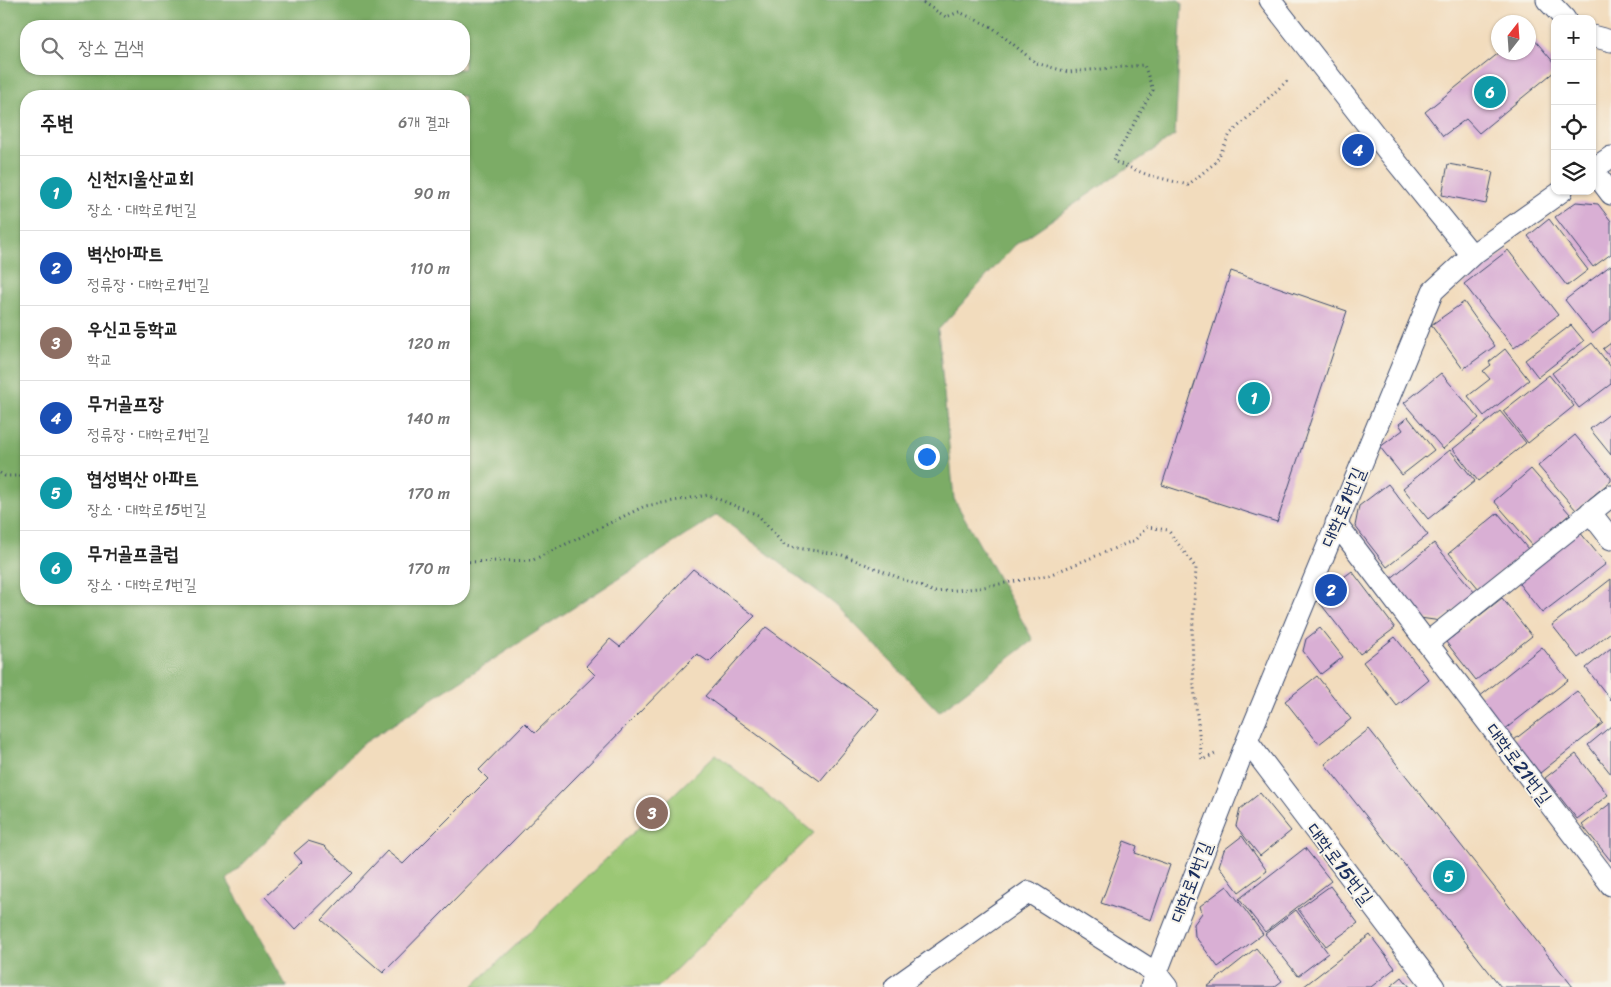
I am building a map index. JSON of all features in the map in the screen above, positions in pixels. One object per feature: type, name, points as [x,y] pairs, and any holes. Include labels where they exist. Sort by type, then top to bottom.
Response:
[{"type":"street","points":[[1270,0],[1390,154],[1472,255]]},
{"type":"street","points":[[1547,0],[1561,15]]},
{"type":"street","points":[[1596,37],[1611,42]]},
{"type":"street","points":[[1596,167],[1611,157]]},
{"type":"street","points":[[1596,175],[1611,194]]},
{"type":"street","name":"대학로1번길","points":[[1158,982],[1247,741],[1433,291],[1472,255],[1556,195]]},
{"type":"street","points":[[1427,643],[1611,496]]},
{"type":"street","points":[[1590,512],[1611,539]]},
{"type":"street","name":"대학로21번길","points":[[1336,523],[1611,885]]},
{"type":"street","name":"대학로15번길","points":[[1247,741],[1434,987]]},
{"type":"street","points":[[895,987],[1028,892],[1158,982]]},
{"type":"path","points":[[919,0],[946,17],[959,12],[992,27],[1036,63],[1068,72],[1144,65],[1153,90],[1113,161],[1148,175],[1188,185],[1216,162],[1230,134],[1288,80]]},
{"type":"path","points":[[0,473],[6,476],[20,476]]},
{"type":"path","points":[[470,562],[533,560],[645,506],[708,495],[758,515],[785,546],[842,555],[935,592],[978,588],[1049,576],[1134,540],[1147,527],[1168,530],[1196,568],[1192,638],[1194,688],[1202,760],[1247,741]]},
{"type":"green space","points":[[0,0],[1179,0],[1182,3],[1175,135],[1015,245],[938,330],[954,499],[1033,640],[939,712],[837,606],[717,515],[361,745],[227,880],[287,987],[0,987]]},
{"type":"green space","points":[[716,754],[814,833],[658,987],[472,987]]},
{"type":"building","points":[[1536,41],[1551,59],[1551,74],[1479,133],[1466,119],[1443,136],[1425,112],[1491,59],[1536,60]]},
{"type":"building","points":[[1448,164],[1493,172],[1486,204],[1442,195]]},
{"type":"building","points":[[1576,202],[1598,204],[1611,221],[1611,254],[1593,267],[1555,217]]},
{"type":"building","points":[[1549,219],[1588,270],[1567,286],[1528,236]]},
{"type":"building","points":[[1508,250],[1558,315],[1514,348],[1464,284]]},
{"type":"building","points":[[1611,265],[1611,320],[1592,334],[1565,300]]},
{"type":"building","points":[[1231,271],[1347,311],[1277,522],[1162,485]]},
{"type":"building","points":[[1464,302],[1495,346],[1463,369],[1431,325]]},
{"type":"building","points":[[1571,325],[1584,341],[1538,377],[1525,360]]},
{"type":"building","points":[[1592,343],[1611,367],[1611,384],[1579,408],[1552,373]]},
{"type":"building","points":[[1611,343],[1611,358],[1603,349]]},
{"type":"building","points":[[1505,349],[1529,380],[1484,416],[1468,396],[1490,379],[1483,371],[1491,365],[1489,362]]},
{"type":"building","points":[[1441,373],[1479,418],[1443,449],[1404,403]]},
{"type":"building","points":[[1549,375],[1574,406],[1528,443],[1503,411]]},
{"type":"building","points":[[1500,411],[1526,443],[1478,481],[1453,449]]},
{"type":"building","points":[[1611,413],[1611,455],[1590,429]]},
{"type":"building","points":[[1408,417],[1434,450],[1402,475],[1380,447],[1403,430],[1399,424]]},
{"type":"building","points":[[1575,435],[1611,478],[1611,481],[1576,510],[1538,466]]},
{"type":"building","points":[[1450,450],[1475,481],[1428,519],[1403,488]]},
{"type":"building","points":[[1531,469],[1570,514],[1533,546],[1494,501]]},
{"type":"building","points":[[1388,484],[1428,535],[1387,567],[1355,526],[1359,506]]},
{"type":"building","points":[[1498,513],[1528,549],[1479,589],[1449,553]]},
{"type":"building","points":[[1579,531],[1606,564],[1542,613],[1516,580]]},
{"type":"building","points":[[1434,543],[1475,593],[1441,621],[1420,618],[1389,580]]},
{"type":"building","points":[[693,569],[755,616],[709,662],[697,654],[383,973],[322,920],[387,851],[403,864],[488,779],[479,770],[525,723],[535,733],[595,675],[586,666],[610,639],[620,647]]},
{"type":"building","points":[[1352,571],[1395,628],[1360,654],[1316,598]]},
{"type":"building","points":[[1611,579],[1611,632],[1578,658],[1552,625]]},
{"type":"building","points":[[1502,598],[1532,636],[1476,680],[1446,642]]},
{"type":"building","points":[[766,627],[879,710],[820,781],[705,696]]},
{"type":"building","points":[[1320,628],[1343,657],[1321,674],[1303,651],[1306,639]]},
{"type":"building","points":[[1395,637],[1429,680],[1397,706],[1363,662]]},
{"type":"building","points":[[1542,647],[1568,680],[1504,730],[1479,697]]},
{"type":"building","points":[[1611,648],[1611,700],[1586,668]]},
{"type":"building","points":[[1317,676],[1351,719],[1319,744],[1285,701]]},
{"type":"building","points":[[1577,691],[1603,723],[1540,773],[1514,740]]},
{"type":"building","points":[[1611,726],[1611,774],[1588,745]]},
{"type":"building","points":[[1369,729],[1573,987],[1501,987],[1325,764]]},
{"type":"building","points":[[1576,754],[1608,795],[1577,819],[1545,778]]},
{"type":"building","points":[[1260,793],[1291,831],[1260,856],[1236,826],[1240,809]]},
{"type":"building","points":[[1611,803],[1611,861],[1582,825]]},
{"type":"building","points":[[1242,836],[1267,871],[1239,892],[1219,866],[1224,850]]},
{"type":"building","points":[[308,841],[324,846],[353,873],[295,930],[265,897],[302,862],[294,853]]},
{"type":"building","points":[[1124,841],[1137,846],[1135,853],[1170,865],[1151,920],[1101,903]]},
{"type":"building","points":[[1305,848],[1331,881],[1265,932],[1239,899]]},
{"type":"building","points":[[1227,886],[1263,934],[1218,967],[1195,936],[1194,924],[1202,913],[1200,906]]},
{"type":"building","points":[[1330,886],[1358,923],[1326,946],[1298,909]]},
{"type":"building","points":[[1296,910],[1328,953],[1298,976],[1265,934]]},
{"type":"building","points":[[1370,935],[1395,968],[1371,987],[1303,987]]},
{"type":"building","points":[[1256,948],[1282,981],[1274,987],[1207,987]]},
{"type":"building","points":[[1402,977],[1410,987],[1390,987]]},
{"type":"place","name":"무거골프클럽","points":[[1490,92]]},
{"type":"place","name":"무거골프장","points":[[1358,150]]},
{"type":"place","name":"신천지울산교회","points":[[1254,398]]},
{"type":"place","name":"벽산아파트","points":[[1331,590]]},
{"type":"place","name":"우신고등학교","points":[[652,813]]},
{"type":"place","name":"협성벽산 아파트","points":[[1449,876]]}]
